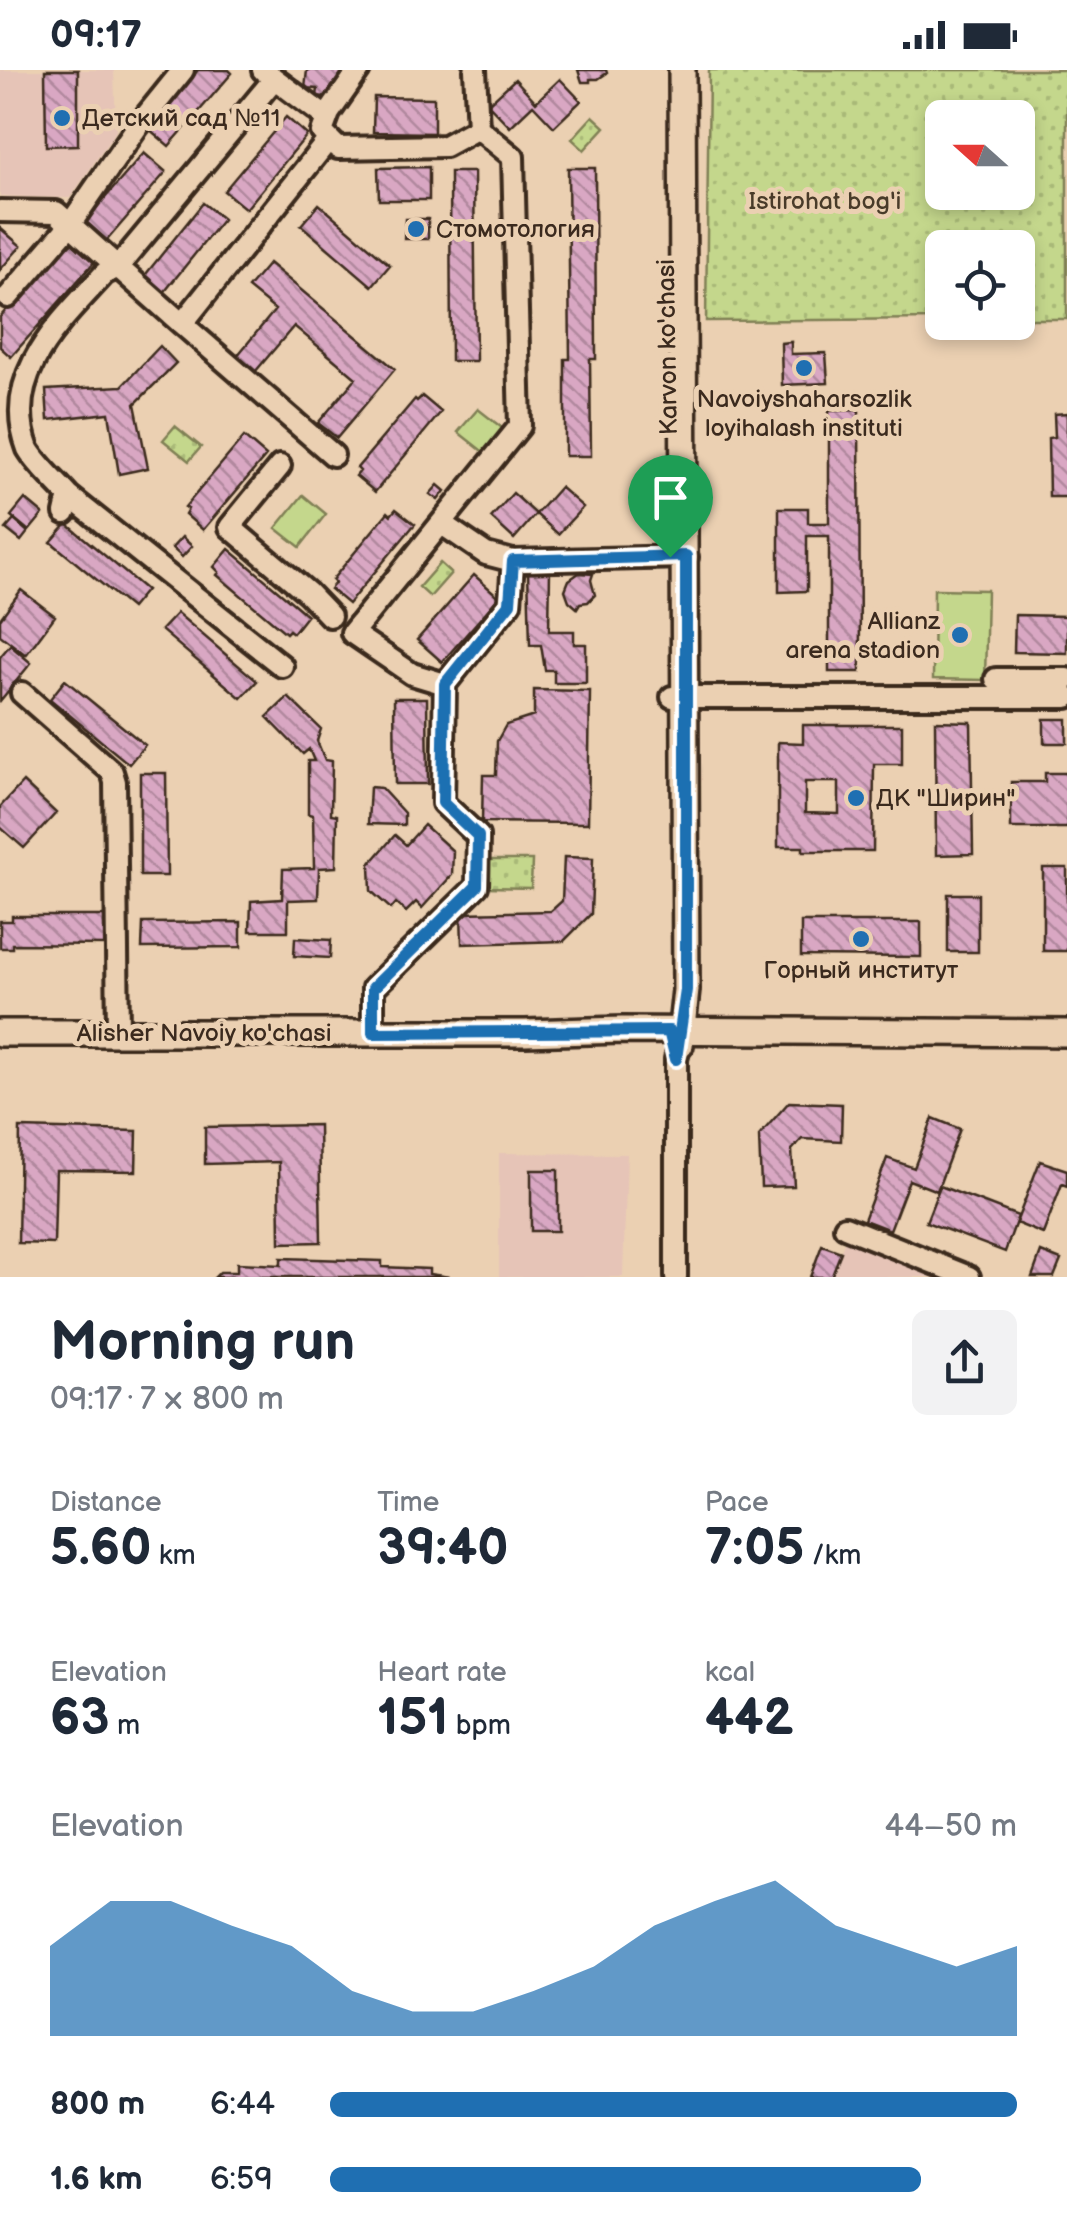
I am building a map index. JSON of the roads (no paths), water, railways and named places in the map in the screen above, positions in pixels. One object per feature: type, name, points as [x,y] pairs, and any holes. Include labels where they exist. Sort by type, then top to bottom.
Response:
[{"type":"main road","name":"Karvon ko'chasi","points":[[665,70],[678,557],[675,1042]]},
{"type":"main road","points":[[678,557],[682,70]]},
{"type":"main road","name":"Alisher Navoiy ko'chasi","points":[[0,1033],[373,1033],[675,1042],[1067,1033]]},
{"type":"main road","name":"Alisher Navoiy ko'chasi","points":[[0,1046],[675,1042],[1067,1045]]},
{"type":"street","points":[[3,298],[68,226],[137,127],[183,70]]},
{"type":"street","points":[[182,324],[328,129],[359,70]]},
{"type":"street","points":[[445,684],[412,674],[352,632],[520,426],[513,157],[478,128],[475,70]]},
{"type":"street","points":[[282,666],[67,504],[29,451],[14,417],[16,387],[24,364],[105,273],[117,268],[269,74],[328,129],[338,148],[446,146],[478,128]]},
{"type":"street","points":[[0,211],[56,212],[333,456]]},
{"type":"street","points":[[280,466],[230,527],[330,616]]},
{"type":"street","points":[[442,524],[486,554],[513,561],[678,557]]},
{"type":"street","points":[[373,1033],[373,988],[477,886],[478,836],[443,803],[445,684],[510,603],[513,561]]},
{"type":"street","points":[[996,679],[1067,679]]},
{"type":"street","points":[[22,693],[112,772],[115,782],[118,1032]]},
{"type":"street","points":[[679,697],[1067,697]]},
{"type":"street","points":[[675,1042],[676,1277]]},
{"type":"street","points":[[845,1227],[969,1277]]},
{"type":"place","name":"Детский сад №11","points":[[62,118]]},
{"type":"place","name":"Стомотология","points":[[416,229]]},
{"type":"place","name":"Navoiyshaharsozlik loyihalash instituti","points":[[804,368]]},
{"type":"place","name":"Allianz arena stadion","points":[[960,635]]},
{"type":"place","name":"ДК \"Ширин\"","points":[[856,798]]},
{"type":"place","name":"Горный институт","points":[[861,939]]},
{"type":"park label","name":"Istirohat bog'i","points":[[825,201]]}]
